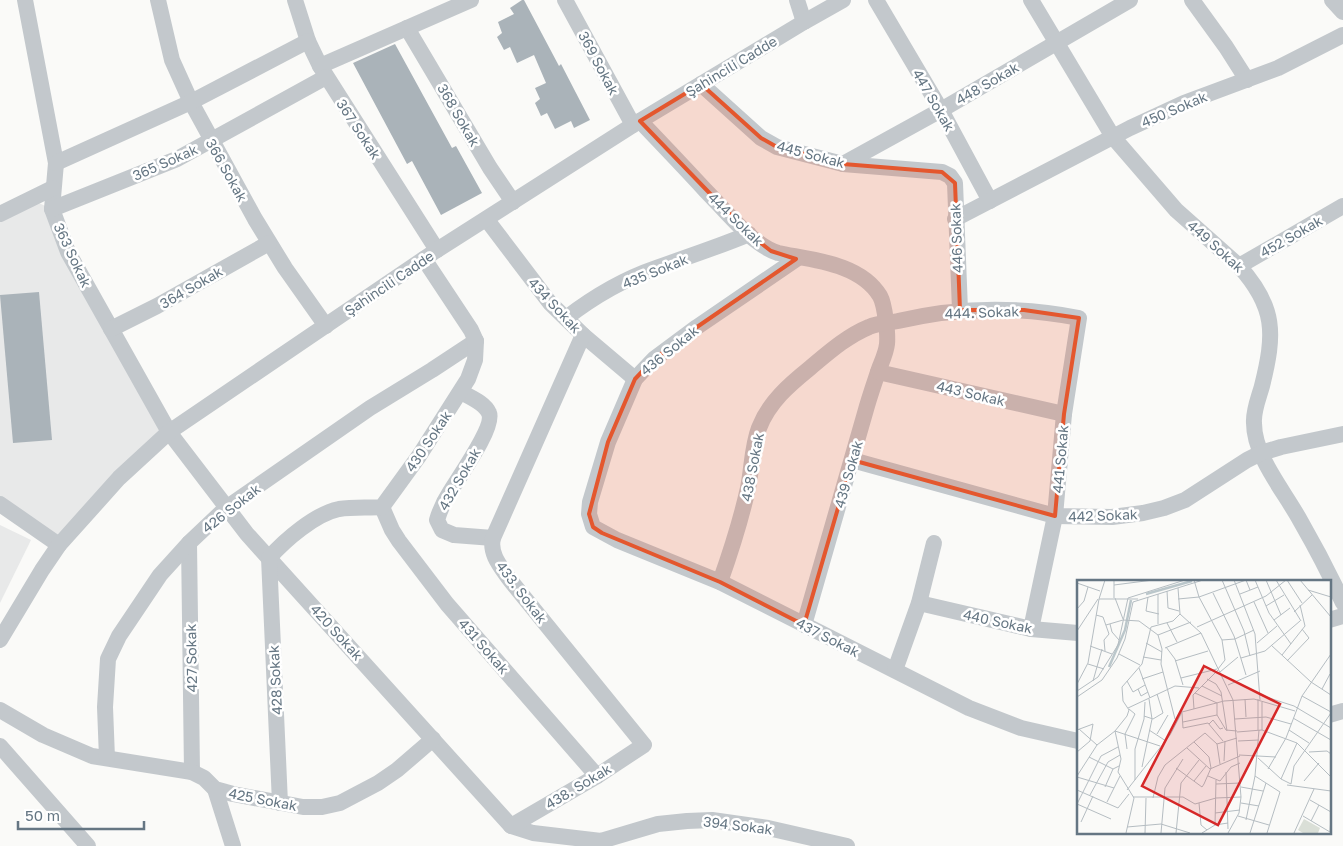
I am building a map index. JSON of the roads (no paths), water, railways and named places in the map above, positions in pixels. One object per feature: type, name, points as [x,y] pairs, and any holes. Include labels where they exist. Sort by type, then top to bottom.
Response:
[{"type":"street","name":"363 Sokak","points":[[25,0],[56,163],[52,209],[68,252],[169,432]]},
{"type":"street","name":"366 Sokak","points":[[158,0],[172,60],[190,102],[269,243],[326,326]]},
{"type":"street","name":"367 Sokak","points":[[295,0],[308,41],[323,72],[431,255]]},
{"type":"street","name":"365 Sokak","points":[[52,209],[177,159],[323,72],[408,28],[470,0]]},
{"type":"street","name":"369 Sokak","points":[[565,0],[636,123]]},
{"type":"street","points":[[797,0],[804,22]]},
{"type":"street","name":"Şahincili Cadde","points":[[0,640],[59,545],[119,478],[169,432],[512,202],[636,123],[844,0]]},
{"type":"street","name":"447 Sokak","points":[[876,0],[941,110],[990,201]]},
{"type":"street","name":"449 Sokak","points":[[1031,0],[1113,137],[1176,210],[1239,266],[1253,283],[1269,313],[1271,334],[1267,367],[1253,421],[1255,440],[1300,520],[1343,603]]},
{"type":"street","name":"448 Sokak","points":[[843,164],[941,110],[1130,0]]},
{"type":"street","points":[[1192,0],[1247,80]]},
{"type":"street","points":[[1332,0],[1343,12]]},
{"type":"street","name":"368 Sokak","points":[[408,28],[512,202]]},
{"type":"street","name":"450 Sokak","points":[[955,219],[1113,137],[1184,103],[1278,68],[1343,35]]},
{"type":"street","points":[[56,163],[190,102],[308,41]]},
{"type":"street","name":"445 Sokak","points":[[701,84],[761,138],[777,147],[843,164],[942,172]]},
{"type":"street","name":"444 Sokak","points":[[636,123],[749,234],[771,251],[835,265],[848,270],[871,284],[885,308],[885,324]]},
{"type":"street","name":"446 Sokak","points":[[942,172],[950,176],[955,183],[960,310]]},
{"type":"street","points":[[0,210],[0,214],[53,188]]},
{"type":"street","name":"452 Sokak","points":[[1239,266],[1343,206]]},
{"type":"street","name":"434 Sokak","points":[[487,220],[530,280],[550,303],[583,335],[635,379]]},
{"type":"street","name":"435 Sokak","points":[[566,318],[595,298],[654,268],[724,245],[749,234]]},
{"type":"street","name":"364 Sokak","points":[[111,329],[157,306],[269,243]]},
{"type":"street","points":[[431,255],[476,341]]},
{"type":"street","name":"436 Sokak","points":[[589,514],[590,502],[608,442],[635,379],[654,359],[697,327],[798,258]]},
{"type":"street","name":"444. Sokak","points":[[885,324],[921,315],[960,310],[1024,310],[1051,312],[1079,318]]},
{"type":"street","name":"441 Sokak","points":[[1031,629],[1055,516],[1064,414],[1079,318]]},
{"type":"street","name":"438 Sokak","points":[[720,582],[739,526],[749,485],[759,428],[773,403],[785,388],[839,344],[866,328],[876,324],[885,324]]},
{"type":"street","name":"439 Sokak","points":[[804,624],[887,347],[888,334],[885,324]]},
{"type":"street","points":[[493,538],[583,335]]},
{"type":"street","name":"430 Sokak","points":[[382,507],[419,456],[461,392],[475,360],[476,341]]},
{"type":"street","name":"426 Sokak","points":[[107,758],[105,707],[108,659],[119,636],[160,575],[189,543],[226,508],[370,408],[476,341]]},
{"type":"street","name":"443 Sokak","points":[[878,372],[1064,414]]},
{"type":"street","name":"432 Sokak","points":[[461,392],[482,404],[489,412],[490,420],[470,461],[441,507],[437,520],[442,530],[454,535],[493,538]]},
{"type":"street","name":"420 Sokak","points":[[169,432],[226,508],[269,558],[511,826]]},
{"type":"street","name":"442 Sokak","points":[[852,460],[1055,516],[1112,517],[1143,514],[1185,500],[1261,453],[1280,447],[1343,434]]},
{"type":"street","points":[[0,504],[59,545]]},
{"type":"street","points":[[269,558],[280,546],[321,516],[336,510],[382,507]]},
{"type":"street","name":"431 Sokak","points":[[382,507],[399,541],[447,604],[597,776]]},
{"type":"street","name":"437 Sokak","points":[[589,514],[593,527],[602,533],[720,582],[969,708],[1021,728],[1077,741]]},
{"type":"street","name":"433. Sokak","points":[[493,538],[491,546],[494,555],[510,580],[644,745]]},
{"type":"street","name":"427 Sokak","points":[[189,543],[192,772]]},
{"type":"street","points":[[895,670],[919,603],[934,543]]},
{"type":"street","name":"428 Sokak","points":[[269,558],[280,803]]},
{"type":"street","name":"440 Sokak","points":[[919,603],[1031,629],[1077,634]]},
{"type":"street","points":[[1330,620],[1343,616]]},
{"type":"street","name":"425 Sokak","points":[[0,710],[43,735],[92,756],[192,772],[204,778],[215,789],[251,798],[303,807],[322,807],[340,803],[378,783],[433,739]]},
{"type":"street","points":[[1330,715],[1343,711]]},
{"type":"street","name":"438. Sokak","points":[[511,826],[597,776],[644,745]]},
{"type":"street","points":[[0,746],[88,846]]},
{"type":"street","points":[[215,789],[233,846]]},
{"type":"street","name":"394 Sokak","points":[[511,826],[533,833],[600,843],[658,824],[686,820],[712,820],[768,828],[841,845]]}]
